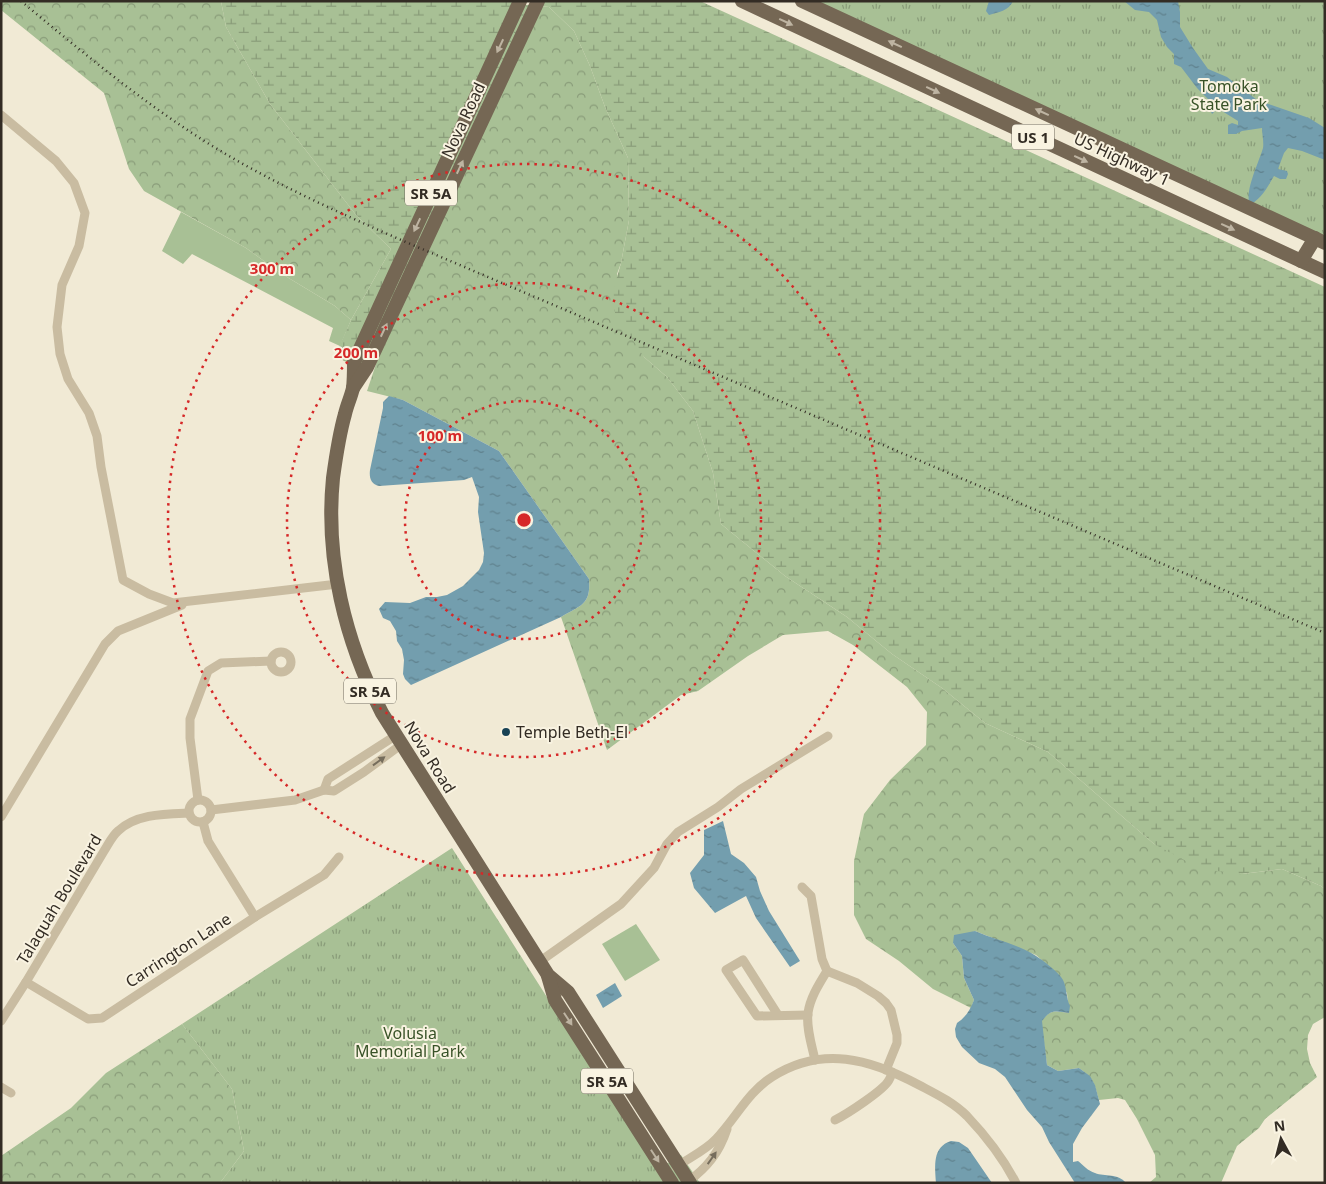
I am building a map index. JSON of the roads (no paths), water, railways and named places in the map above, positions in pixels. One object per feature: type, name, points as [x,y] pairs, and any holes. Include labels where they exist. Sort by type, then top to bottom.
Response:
[{"type":"main road","name":"Nova Road","points":[[520,1],[354,362],[353,388],[345,414],[333,479],[332,536],[335,570],[347,628],[369,688],[398,740],[548,975]]},
{"type":"main road","name":"Nova Road","points":[[353,388],[367,367],[538,1]]},
{"type":"main road","name":"US Highway 1","points":[[742,1],[1325,272]]},
{"type":"main road","name":"US Highway 1","points":[[802,1],[1320,240]]},
{"type":"main road","points":[[1302,261],[1320,240]]},
{"type":"main road","name":"SR 5A","points":[[548,975],[568,992],[688,1182]]},
{"type":"main road","name":"SR 5A","points":[[548,975],[555,1000],[669,1178]]},
{"type":"street","points":[[1,115],[56,161],[74,183],[85,213],[79,246],[62,285],[57,327],[60,354],[68,379],[89,413],[97,436],[101,467],[123,580],[149,594],[173,603],[338,584]]},
{"type":"street","points":[[1,817],[105,644],[118,631],[165,613],[189,601]]},
{"type":"street","points":[[198,800],[190,738],[190,719],[208,671],[220,663],[271,661]]},
{"type":"street","points":[[540,962],[621,904],[654,868],[667,844],[678,832],[718,807],[741,789],[828,736]]},
{"type":"street","points":[[324,790],[328,779],[356,761],[398,740]]},
{"type":"street","points":[[211,810],[295,800],[324,790],[334,791],[364,772],[398,740]]},
{"type":"street","points":[[356,761],[364,772]]},
{"type":"street","points":[[198,800],[207,802],[211,810],[210,816],[203,822],[195,822],[189,813],[192,803],[198,800]]},
{"type":"street","name":"Talaquah Boulevard","points":[[1,1021],[118,831],[138,818],[189,813]]},
{"type":"street","points":[[203,822],[208,841],[256,917]]},
{"type":"street","name":"Carrington Lane","points":[[26,982],[88,1019],[102,1018],[256,917],[324,875],[339,857]]},
{"type":"street","points":[[802,887],[811,896],[822,959],[827,971],[857,983],[886,1003],[891,1010],[897,1035],[897,1043],[889,1071],[889,1080],[850,1112],[835,1120]]},
{"type":"street","points":[[778,1015],[743,960],[726,970],[757,1016],[808,1015]]},
{"type":"street","points":[[815,1060],[808,1015],[817,989],[827,971]]},
{"type":"street","points":[[669,1178],[679,1165],[714,1141],[758,1087],[797,1064],[830,1058],[861,1061],[908,1079],[946,1099],[966,1115],[988,1140],[1016,1183]]},
{"type":"street","points":[[1,1087],[11,1093]]},
{"type":"street","points":[[688,1182],[705,1168],[711,1160],[723,1141],[728,1126]]},
{"type":"water","points":[[989,1],[1013,1],[1006,9],[989,15],[986,11]]},
{"type":"water","points":[[1124,1],[1178,1],[1180,27],[1208,69],[1227,77],[1257,100],[1309,118],[1325,128],[1325,160],[1288,148],[1278,169],[1287,171],[1286,179],[1274,176],[1267,189],[1250,205],[1250,185],[1263,148],[1262,128],[1228,134],[1228,125],[1232,123],[1238,125],[1238,121],[1217,109],[1212,114],[1209,107],[1211,102],[1197,88],[1181,67],[1174,64],[1174,54],[1161,37],[1157,20],[1149,12],[1135,10]]},
{"type":"water","points":[[389,396],[403,400],[499,451],[589,579],[586,599],[574,610],[411,685],[403,674],[404,660],[402,649],[397,641],[396,631],[390,621],[383,618],[379,609],[385,602],[410,603],[426,597],[447,595],[463,586],[479,570],[483,562],[484,553],[478,512],[479,497],[472,477],[464,480],[379,486],[371,480],[370,470],[383,402]]},
{"type":"water","points":[[723,821],[731,854],[744,863],[756,877],[769,911],[800,961],[790,967],[756,918],[746,896],[715,913],[694,888],[690,873],[704,855],[704,830]]},
{"type":"water","points":[[975,931],[1012,944],[1038,957],[1058,973],[1063,980],[1070,1006],[1069,1013],[1054,1012],[1048,1014],[1042,1021],[1047,1065],[1058,1071],[1079,1068],[1090,1076],[1095,1085],[1100,1104],[1073,1144],[1073,1162],[1078,1161],[1092,1172],[1115,1176],[1126,1183],[1075,1183],[1049,1142],[1042,1127],[1027,1110],[1005,1077],[995,1069],[979,1063],[962,1047],[956,1037],[955,1029],[957,1023],[967,1013],[974,1000],[964,978],[962,956],[953,943],[954,935]]},
{"type":"water","points":[[615,983],[622,996],[603,1008],[596,995]]},
{"type":"water","points":[[951,1141],[959,1142],[968,1148],[992,1183],[936,1183],[935,1164],[938,1152],[940,1148]]},
{"type":"railway","points":[[21,1],[104,69],[167,116],[215,148],[296,192],[408,243],[1325,633]]},
{"type":"place","name":"Temple Beth-El","points":[[506,732]]},
{"type":"park label","name":"Tomoka State Park","points":[[1229,95]]},
{"type":"park label","name":"Volusia Memorial Park","points":[[410,1042]]}]
